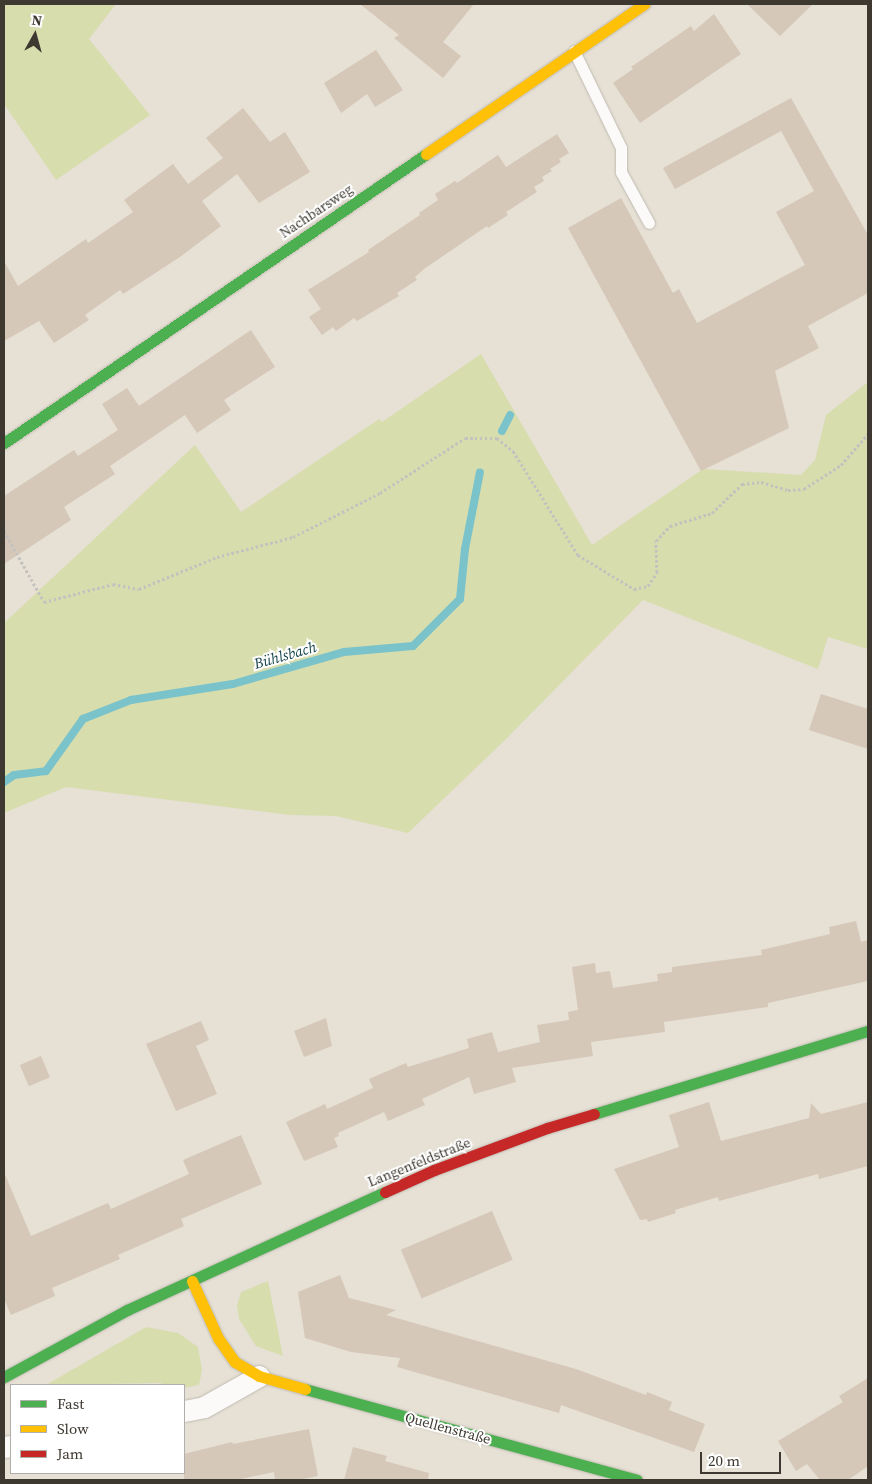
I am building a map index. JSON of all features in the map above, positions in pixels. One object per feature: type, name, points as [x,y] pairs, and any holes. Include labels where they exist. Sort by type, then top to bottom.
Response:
[{"type":"street","name":"Nachbarsweg","points":[[4,443],[574,51],[630,8]]},
{"type":"street","name":"Langenfeldstraße","points":[[4,1377],[127,1310],[290,1234],[434,1170],[521,1138],[868,1031]]},
{"type":"street","name":"Quellenstraße","points":[[192,1281],[218,1338],[235,1362],[259,1376],[637,1480]]},
{"type":"street","points":[[185,1411],[204,1407],[259,1376]]},
{"type":"lane","points":[[574,51],[620,148],[622,172],[649,224]]},
{"type":"path","points":[[4,531],[44,602],[113,584],[139,589],[217,557],[293,537],[380,493],[465,438],[496,438],[513,451],[578,555],[634,589],[648,586],[657,572],[656,540],[670,526],[712,513],[742,484],[761,482],[788,490],[804,489],[841,465],[868,434]]},
{"type":"green space","points":[[4,4],[116,4],[89,39],[150,115],[56,180],[4,104]]},
{"type":"green space","points":[[481,354],[592,545],[703,469],[801,475],[815,460],[826,415],[868,382],[868,649],[828,637],[818,669],[643,600],[503,742],[408,833],[336,816],[291,815],[66,787],[4,813],[4,623],[195,445],[241,512],[379,419],[382,422]]},
{"type":"green space","points":[[268,1281],[283,1356],[256,1346],[239,1319],[237,1305],[241,1292]]},
{"type":"green space","points":[[146,1327],[178,1333],[198,1347],[202,1370],[199,1385],[185,1388],[185,1384],[161,1383],[48,1384]]},
{"type":"building","points":[[360,4],[474,4],[443,42],[461,56],[443,78],[394,38],[399,35]]},
{"type":"building","points":[[747,4],[813,4],[780,36]]},
{"type":"building","points":[[714,14],[741,54],[640,123],[613,83],[633,69],[631,67],[691,26],[694,31]]},
{"type":"building","points":[[376,50],[403,90],[375,107],[367,94],[341,113],[324,83]]},
{"type":"building","points":[[791,98],[868,235],[868,293],[808,326],[819,348],[775,371],[789,428],[701,471],[568,228],[621,198],[673,293],[679,289],[697,323],[805,265],[776,212],[814,191],[781,131],[675,189],[663,168]]},
{"type":"building","points":[[243,108],[270,142],[285,132],[310,172],[259,203],[237,174],[202,201],[221,226],[180,257],[123,294],[120,290],[85,315],[89,320],[54,343],[39,321],[4,341],[4,261],[18,286],[86,239],[88,243],[133,212],[124,200],[173,164],[188,184],[223,158],[206,138]]},
{"type":"building","points":[[557,134],[569,153],[559,159],[561,162],[550,169],[552,171],[542,177],[544,181],[534,187],[537,192],[506,212],[508,215],[488,228],[487,226],[424,269],[415,277],[417,280],[397,293],[399,296],[357,321],[354,318],[336,331],[333,327],[322,335],[309,317],[321,309],[308,290],[369,252],[368,250],[420,215],[419,213],[438,200],[435,194],[455,181],[457,183],[498,155],[506,167]]},
{"type":"building","points":[[251,330],[275,367],[224,400],[231,410],[197,433],[185,415],[110,466],[115,474],[64,507],[71,520],[4,564],[4,496],[74,450],[78,456],[118,430],[102,404],[127,388],[139,406]]},
{"type":"building","points":[[821,694],[868,709],[868,749],[809,730]]},
{"type":"building","points":[[856,921],[861,942],[868,940],[868,981],[768,1003],[768,1007],[664,1022],[665,1032],[591,1042],[593,1056],[512,1068],[516,1082],[474,1094],[469,1077],[422,1099],[425,1105],[388,1121],[384,1112],[338,1133],[339,1136],[334,1138],[338,1147],[304,1161],[286,1122],[325,1104],[327,1109],[373,1088],[369,1079],[406,1063],[408,1067],[469,1048],[467,1039],[492,1032],[498,1052],[540,1042],[537,1025],[569,1020],[568,1012],[578,1010],[572,967],[595,963],[596,973],[610,971],[613,988],[658,981],[657,974],[672,972],[672,967],[762,955],[761,950],[830,934],[829,927]]},
{"type":"building","points":[[326,1018],[332,1046],[304,1057],[294,1031]]},
{"type":"building","points":[[201,1021],[209,1040],[196,1046],[217,1094],[176,1111],[146,1044]]},
{"type":"building","points":[[41,1056],[50,1077],[29,1086],[20,1065]]},
{"type":"building","points":[[709,1102],[721,1141],[809,1118],[811,1103],[821,1114],[868,1102],[868,1166],[819,1179],[818,1174],[719,1201],[718,1197],[675,1210],[676,1213],[648,1222],[647,1219],[640,1220],[614,1169],[679,1147],[669,1115]]},
{"type":"building","points":[[241,1135],[262,1184],[181,1219],[184,1226],[118,1255],[120,1259],[52,1288],[55,1296],[11,1315],[4,1299],[4,1172],[31,1236],[108,1203],[111,1209],[189,1174],[183,1160]]},
{"type":"building","points":[[492,1211],[513,1260],[422,1298],[401,1250]]},
{"type":"building","points":[[340,1275],[349,1298],[396,1310],[386,1315],[576,1369],[646,1395],[647,1392],[672,1402],[669,1410],[705,1424],[694,1452],[561,1405],[559,1413],[397,1367],[400,1358],[351,1352],[305,1338],[298,1292]]},
{"type":"building","points":[[868,1378],[868,1466],[848,1480],[820,1480],[807,1464],[796,1471],[778,1441],[843,1402],[839,1396]]},
{"type":"building","points":[[309,1429],[318,1476],[298,1480],[275,1480],[274,1472],[236,1480],[184,1480],[185,1454],[232,1442],[233,1444]]},
{"type":"building","points":[[353,1447],[387,1456],[385,1461],[429,1473],[428,1480],[344,1480]]},
{"type":"waterway","name":"Bühlsbach","points":[[502,431],[510,415]]},
{"type":"waterway","name":"Bühlsbach","points":[[4,782],[14,775],[46,771],[83,719],[131,700],[233,684],[344,652],[413,646],[460,599],[465,549],[480,472]]},
{"type":"traffic: fast","points":[[4,443],[426,154]]},
{"type":"traffic: fast","points":[[594,1114],[868,1031]]},
{"type":"traffic: fast","points":[[4,1377],[127,1310],[385,1192]]},
{"type":"traffic: fast","points":[[305,1389],[637,1480]]},
{"type":"traffic: slow","points":[[426,154],[644,4]]},
{"type":"traffic: slow","points":[[192,1281],[218,1338],[235,1362],[259,1376],[305,1389]]},
{"type":"traffic: jam","points":[[385,1192],[434,1170],[547,1128],[594,1114]]}]
